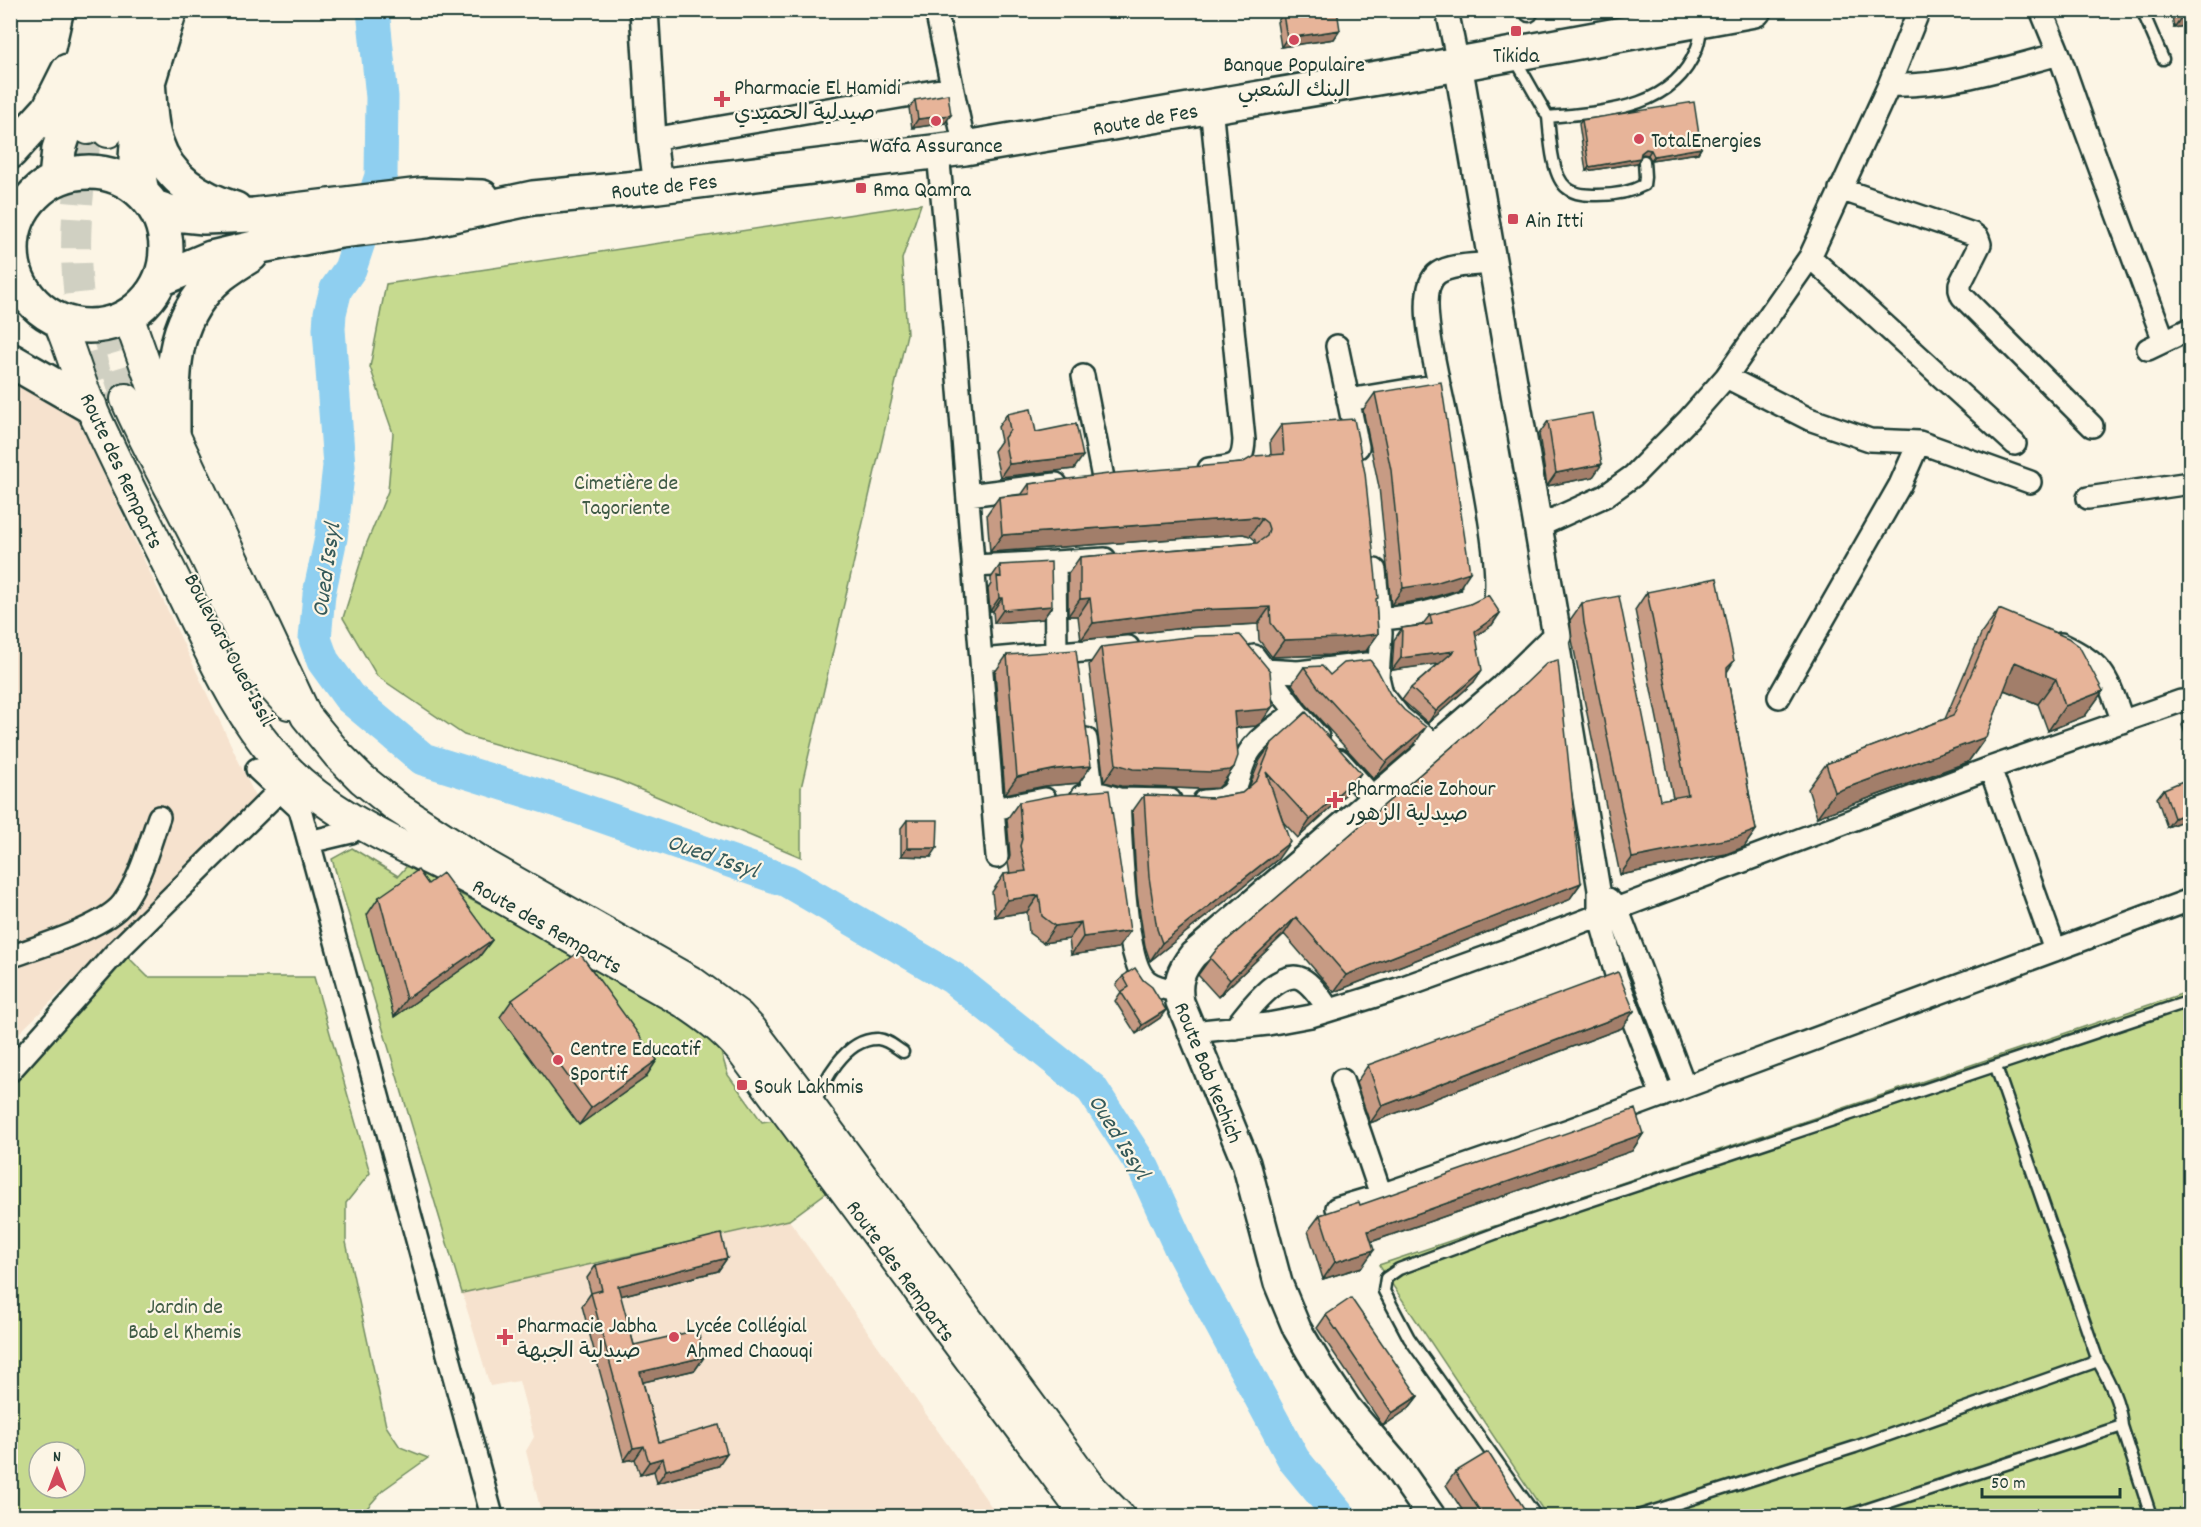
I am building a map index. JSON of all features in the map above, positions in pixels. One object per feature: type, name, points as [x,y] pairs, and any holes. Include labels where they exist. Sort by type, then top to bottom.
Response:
[{"type":"main road","points":[[122,10],[98,130],[145,10]]},
{"type":"main road","points":[[10,304],[78,326],[92,327],[112,323],[128,316],[148,299],[161,279],[166,262],[166,240],[162,222],[148,200],[136,159],[136,136],[139,112],[170,10]]},
{"type":"main road","name":"Route de Fes","points":[[148,200],[175,214],[204,217],[254,215],[335,218],[658,186],[951,150],[1458,64],[1754,10]]},
{"type":"main road","points":[[10,152],[49,109],[90,24]]},
{"type":"main road","points":[[54,318],[35,305],[24,291],[15,273],[11,256],[12,238],[16,222],[24,206],[59,149],[67,125],[90,24]]},
{"type":"main road","points":[[148,81],[155,140],[162,157],[172,171],[183,184],[199,196],[254,215]]},
{"type":"main road","points":[[33,194],[77,173],[99,173],[121,179],[148,200]]},
{"type":"main road","name":"Route de Fes","points":[[161,279],[211,258],[266,245],[335,218]]},
{"type":"main road","points":[[173,432],[173,373],[179,339],[188,313],[204,291],[221,275],[266,245]]},
{"type":"main road","name":"Route des Remparts","points":[[128,316],[152,384],[173,432],[306,716],[346,764],[405,813],[487,866],[692,982],[724,1004],[752,1030],[806,1119],[1086,1516]]},
{"type":"main road","name":"Route des Remparts","points":[[54,318],[108,402],[214,660],[247,722],[288,771],[357,823],[476,883],[702,1014],[740,1048],[806,1119],[1093,1490],[1119,1516]]},
{"type":"main road","points":[[10,360],[108,402]]},
{"type":"main road","name":"Boulevard Oued Issil","points":[[108,402],[206,556],[255,660],[278,693],[306,716]]},
{"type":"main road","name":"Boulevard Oued Issil","points":[[108,402],[234,660],[273,729],[319,774],[414,850]]},
{"type":"street","points":[[644,10],[652,138],[658,186]]},
{"type":"street","points":[[936,10],[952,88],[951,150],[968,495],[997,857]]},
{"type":"street","points":[[1447,10],[1557,636],[1599,890],[1684,1087]]},
{"type":"street","points":[[1538,527],[1605,496],[1633,476],[1726,377],[1810,257],[1889,85],[1919,10]]},
{"type":"street","points":[[2041,10],[2085,128],[2156,345],[2190,330]]},
{"type":"street","points":[[1889,85],[1914,86],[1955,81],[2059,54]]},
{"type":"street","points":[[652,138],[952,88]]},
{"type":"street","points":[[1187,470],[1228,467],[1238,462],[1244,452],[1211,106]]},
{"type":"street","points":[[1840,189],[1973,234],[1978,238],[1980,244],[1960,284],[1959,290],[1962,296],[2092,426]]},
{"type":"street","points":[[1810,257],[2015,444]]},
{"type":"street","points":[[1379,619],[1399,618],[1447,608],[1471,598],[1474,592],[1470,552],[1452,442],[1439,385],[1426,291],[1430,281],[1440,272],[1450,268],[1492,263]]},
{"type":"street","points":[[1337,346],[1362,468]]},
{"type":"street","points":[[968,495],[1113,477],[1083,376]]},
{"type":"street","points":[[1726,377],[1809,419],[1860,437],[1870,440],[1919,442],[2030,482]]},
{"type":"street","points":[[1348,400],[1439,385]]},
{"type":"street","points":[[1779,697],[1900,485],[1919,442]]},
{"type":"street","points":[[2088,498],[2190,483]]},
{"type":"street","points":[[1373,551],[1379,619],[1379,687],[1388,703],[1400,717],[1436,746]]},
{"type":"street","points":[[973,566],[1123,557]]},
{"type":"street","points":[[1055,562],[1066,653],[1077,674]]},
{"type":"street","name":"Route Bab Kechich","points":[[1431,1516],[1394,1463],[1347,1408],[1320,1368],[1298,1329],[1278,1283],[1246,1163],[1180,1002],[1178,979],[1193,955],[1503,689],[1557,636]]},
{"type":"street","points":[[2047,637],[2068,647],[2100,669],[2107,679],[2123,722]]},
{"type":"street","points":[[1238,641],[1251,650],[1263,670],[1296,712],[1375,800]]},
{"type":"street","points":[[981,660],[1146,645]]},
{"type":"street","points":[[1263,670],[1298,672],[1379,662]]},
{"type":"street","points":[[1193,1032],[1268,1024],[1329,1010],[1398,989],[1990,768],[2181,701]]},
{"type":"street","points":[[993,809],[1047,799],[1103,794],[1119,799],[1200,802],[1228,798],[1233,792],[1250,751],[1265,735],[1296,712]]},
{"type":"street","points":[[1083,718],[1093,795]]},
{"type":"street","points":[[1990,768],[2055,950]]},
{"type":"street","points":[[257,769],[300,809],[492,1516]]},
{"type":"street","points":[[10,1071],[118,950],[280,790]]},
{"type":"street","points":[[1119,799],[1134,956],[1146,981],[1161,989],[1178,991]]},
{"type":"street","points":[[10,957],[87,927],[114,912],[123,902],[143,862],[159,817]]},
{"type":"street","points":[[309,842],[351,831],[357,823]]},
{"type":"street","points":[[1755,833],[1759,855]]},
{"type":"street","points":[[1337,1208],[1381,1195],[1662,1096],[2190,900]]},
{"type":"street","points":[[1608,912],[1617,978],[1662,1096]]},
{"type":"street","points":[[1235,1028],[1256,1002],[1285,978],[1293,976],[1304,980],[1329,1010]]},
{"type":"street","points":[[1342,1080],[1381,1195]]},
{"type":"lane","points":[[2142,10],[2163,58]]},
{"type":"lane","points":[[1548,117],[1610,109],[1655,97],[1668,88],[1688,66],[1697,49],[1702,20]]},
{"type":"lane","points":[[1513,54],[1548,117],[1556,169],[1566,188],[1575,192],[1602,195],[1637,189],[1644,185],[1644,161]]},
{"type":"lane","points":[[1638,103],[1639,114]]},
{"type":"lane","points":[[1536,1516],[1409,1338],[1384,1291],[1386,1278],[1399,1269],[1524,1223],[2190,1001]]},
{"type":"lane","points":[[806,1119],[826,1077],[837,1062],[858,1045],[878,1039],[888,1042],[903,1052]]},
{"type":"lane","points":[[1996,1067],[2098,1362],[2114,1392],[2122,1426],[2151,1516]]},
{"type":"lane","points":[[1638,1516],[1855,1447],[2098,1362]]},
{"type":"lane","points":[[1847,1516],[2122,1426]]},
{"type":"shaded area","points":[[11,377],[73,409],[257,800],[11,1041]]},
{"type":"shaded area","name":"Lycée Collégial Ahmed Chaouqi","points":[[789,1220],[998,1516],[542,1516],[526,1451],[534,1437],[519,1381],[490,1386],[462,1293]]},
{"type":"green space","name":"Cimetière de Tagoriente","points":[[921,204],[902,259],[907,334],[801,788],[801,857],[615,779],[464,735],[377,676],[343,618],[366,545],[388,491],[393,433],[370,367],[386,284]]},
{"type":"green space","name":"Centre Educatif Sportif","points":[[352,848],[398,876],[407,866],[636,987],[719,1046],[728,1075],[762,1122],[780,1119],[827,1192],[789,1220],[462,1293],[332,859]]},
{"type":"green space","name":"Jardin de Bab el Khemis","points":[[126,955],[148,977],[314,977],[370,1173],[346,1203],[346,1242],[386,1426],[400,1447],[428,1458],[383,1490],[360,1516],[11,1516],[10,1082]]},
{"type":"green space","points":[[2190,991],[2190,1516],[1547,1516],[1379,1265]]},
{"type":"building","points":[[1303,10],[1337,10],[1340,30],[1287,38],[1283,14]]},
{"type":"building","points":[[948,94],[951,115],[918,119],[915,100]]},
{"type":"building","name":"TotalEnergies","points":[[1694,102],[1701,148],[1654,156],[1651,150],[1646,149],[1641,153],[1640,158],[1589,167],[1582,120]]},
{"type":"building","points":[[1441,382],[1470,572],[1435,583],[1403,588],[1391,470],[1375,393]]},
{"type":"building","points":[[1031,409],[1036,432],[1076,424],[1083,456],[1009,464],[1004,438],[1010,430],[1007,414]]},
{"type":"building","points":[[1592,413],[1602,464],[1556,473],[1548,421]]},
{"type":"building","points":[[1354,419],[1365,473],[1378,598],[1376,599],[1378,634],[1284,640],[1271,623],[1270,607],[1195,610],[1093,623],[1090,598],[1080,599],[1080,557],[1257,543],[1267,536],[1269,529],[1267,523],[1255,517],[1002,535],[999,497],[1030,494],[1029,484],[1116,473],[1242,463],[1254,456],[1284,454],[1282,424]]},
{"type":"building","points":[[1051,562],[1052,606],[1003,610],[1002,598],[999,598],[997,576],[1001,577],[1000,565]]},
{"type":"building","points":[[1717,578],[1734,661],[1727,668],[1727,675],[1756,830],[1738,837],[1632,858],[1584,623],[1582,603],[1619,596],[1660,800],[1688,795],[1647,592]]},
{"type":"building","points":[[1488,595],[1500,613],[1475,631],[1482,670],[1436,711],[1411,688],[1454,651],[1401,658],[1402,628],[1432,624],[1430,615],[1470,604]]},
{"type":"building","points":[[1999,609],[2068,638],[2079,646],[2103,691],[2065,706],[2056,679],[2015,662],[1986,737],[1835,792],[1826,764],[1953,716]]},
{"type":"building","points":[[1240,635],[1270,671],[1273,706],[1269,709],[1234,712],[1238,756],[1234,767],[1230,770],[1212,772],[1133,769],[1116,764],[1101,647],[1197,636]]},
{"type":"building","points":[[1076,650],[1091,766],[1057,769],[1017,777],[1007,655]]},
{"type":"building","points":[[1370,660],[1390,694],[1404,710],[1426,727],[1386,762],[1318,687],[1304,667],[1322,666],[1330,675],[1344,663]]},
{"type":"building","points":[[1558,660],[1581,883],[1346,975],[1296,917],[1230,980],[1210,958],[1217,949],[1547,663]]},
{"type":"building","points":[[1306,712],[1361,773],[1310,820],[1266,772],[1290,842],[1162,943],[1157,929],[1149,877],[1144,795],[1212,798],[1242,793],[1257,780],[1272,743]]},
{"type":"building","points":[[2190,778],[2190,811],[2174,818],[2164,789]]},
{"type":"building","points":[[1109,790],[1130,931],[1083,937],[1081,922],[1055,926],[1042,916],[1039,895],[1007,900],[1004,874],[1026,871],[1020,846],[1022,839],[1019,802],[1061,794]]},
{"type":"building","points":[[907,820],[938,820],[937,848],[907,848]]},
{"type":"building","points":[[418,870],[428,884],[443,873],[492,940],[406,999],[379,897]]},
{"type":"building","points":[[579,952],[657,1060],[591,1108],[512,1000]]},
{"type":"building","points":[[1135,968],[1143,980],[1152,987],[1166,1010],[1142,1025],[1121,992],[1129,987],[1123,976]]},
{"type":"building","points":[[1618,972],[1634,1011],[1382,1106],[1368,1065]]},
{"type":"building","points":[[1635,1109],[1643,1134],[1368,1231],[1374,1250],[1335,1262],[1320,1215],[1359,1202],[1360,1205]]},
{"type":"building","points":[[721,1234],[727,1258],[618,1286],[634,1345],[698,1330],[704,1357],[640,1372],[659,1442],[719,1425],[727,1453],[666,1470],[663,1458],[649,1462],[644,1446],[633,1448],[591,1293],[602,1290],[596,1265]]},
{"type":"building","points":[[1351,1298],[1418,1396],[1392,1413],[1326,1315]]},
{"type":"building","points":[[1488,1452],[1527,1513],[1522,1516],[1483,1516],[1455,1472]]},
{"type":"waterway","name":"Oued Issyl","points":[[373,10],[382,97],[381,176],[350,269],[336,289],[330,313],[329,329],[339,466],[331,538],[319,594],[315,639],[323,661],[349,697],[423,759],[555,800],[787,881],[953,978],[1092,1089],[1144,1169],[1181,1250],[1294,1460],[1340,1516]]},
{"type":"tunnel","points":[[88,129],[78,200],[76,267],[85,334],[94,368],[107,402]]},
{"type":"tunnel","points":[[104,325],[126,399]]},
{"type":"place","name":"Tikida","points":[[1516,31]]},
{"type":"place","name":"Banque Populaire البنك الشعبي","points":[[1294,40]]},
{"type":"place","name":"Pharmacie El Hamidi صيدلية الحميدي","points":[[722,99]]},
{"type":"place","name":"Wafa Assurance","points":[[936,121]]},
{"type":"place","name":"TotalEnergies","points":[[1639,139]]},
{"type":"place","name":"Rma Qamra","points":[[861,188]]},
{"type":"place","name":"Ain Itti","points":[[1513,219]]},
{"type":"place","name":"Pharmacie Zohour صيدلية الزهور","points":[[1335,800]]},
{"type":"place","name":"Centre Educatif Sportif","points":[[558,1060]]},
{"type":"place","name":"Souk Lakhmis","points":[[742,1085]]},
{"type":"place","name":"Pharmacie Jabha صيدلية الجبهة","points":[[505,1337]]},
{"type":"place","name":"Lycée Collégial Ahmed Chaouqi","points":[[674,1337]]}]
